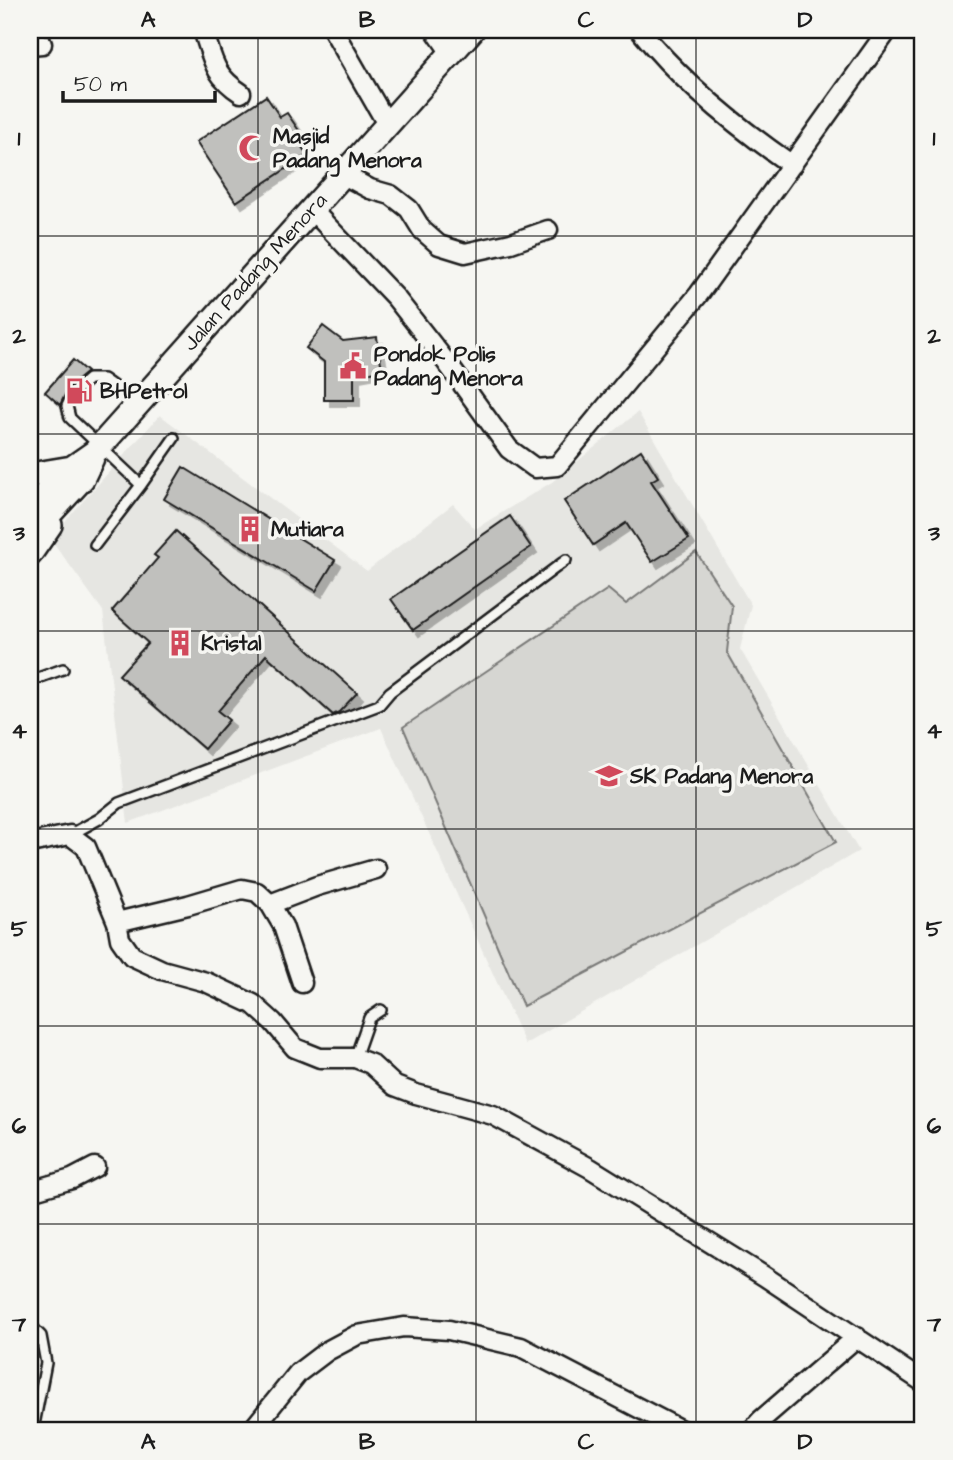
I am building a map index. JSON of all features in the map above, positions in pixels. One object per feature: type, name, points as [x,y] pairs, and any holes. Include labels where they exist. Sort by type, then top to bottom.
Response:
[{"type":"main road","name":"Jalan Padang Menora","points":[[30,535],[98,449],[472,30]]},
{"type":"main road","name":"Jalan Padang Menora","points":[[30,509],[77,474]]},
{"type":"main road","points":[[30,475],[77,474]]},
{"type":"main road","points":[[30,554],[77,474]]},
{"type":"street","points":[[202,30],[211,60],[226,83],[241,93]]},
{"type":"street","points":[[333,30],[387,124]]},
{"type":"street","points":[[435,30],[451,54]]},
{"type":"street","points":[[640,30],[683,78],[754,138],[792,165]]},
{"type":"street","points":[[311,209],[395,297],[509,449],[535,468],[557,466],[691,305],[888,30]]},
{"type":"street","points":[[342,174],[369,189],[391,195],[409,209],[422,230],[439,245],[465,253],[511,243],[548,230]]},
{"type":"street","points":[[30,843],[71,835],[86,848],[117,922],[120,939],[132,956],[162,970],[206,982],[253,1004],[295,1048],[320,1058],[355,1058],[371,1064],[395,1086],[493,1115],[578,1162],[764,1276],[923,1382]]},
{"type":"street","points":[[270,904],[317,886],[376,869]]},
{"type":"street","points":[[117,922],[188,905],[242,888],[257,892],[270,904],[283,926],[302,983]]},
{"type":"street","points":[[30,1191],[72,1179],[94,1167]]},
{"type":"street","points":[[252,1430],[298,1373],[327,1351],[357,1335],[404,1327],[449,1330],[521,1347],[681,1430]]},
{"type":"street","points":[[752,1430],[857,1337]]},
{"type":"lane","points":[[138,404],[103,379],[89,379],[75,392],[67,406],[70,418],[98,449],[141,485]]},
{"type":"lane","points":[[95,545],[173,438]]},
{"type":"lane","points":[[71,835],[99,819],[119,803],[379,705],[390,692],[566,560]]},
{"type":"lane","points":[[30,681],[64,669]]},
{"type":"lane","points":[[355,1058],[369,1018],[381,1010]]},
{"type":"lane","points":[[30,1325],[41,1336],[46,1363],[33,1430]]},
{"type":"shaded area","name":"SK Padang Menora","points":[[638,412],[751,605],[740,649],[859,851],[525,1044],[381,728],[128,823],[103,611],[50,538],[160,415],[367,571],[453,504],[475,529],[552,482]]},
{"type":"shaded area","points":[[696,552],[732,606],[727,652],[836,842],[523,1006],[403,727],[608,589],[626,604]]},
{"type":"building","name":"Masjid Padang Menora","points":[[266,96],[280,117],[287,113],[302,135],[297,139],[307,155],[236,202],[196,142]]},
{"type":"building","name":"Pondok Polis Padang Menora","points":[[323,326],[343,341],[377,337],[382,370],[354,375],[354,400],[324,400],[324,362],[306,348]]},
{"type":"building","points":[[73,360],[87,372],[69,387],[60,405],[45,392]]},
{"type":"building","points":[[641,450],[658,477],[651,481],[689,539],[652,562],[626,523],[593,545],[564,501]]},
{"type":"building","name":"Mutiara","points":[[183,467],[335,560],[316,591],[164,499]]},
{"type":"building","points":[[510,516],[531,547],[413,630],[391,599]]},
{"type":"building","points":[[176,531],[357,693],[339,712],[333,715],[266,655],[218,711],[229,720],[204,749],[119,675],[148,643],[112,611],[158,558],[154,555]]},
{"type":"place","name":"Masjid Padang Menora","points":[[252,148]]},
{"type":"place","name":"Pondok Polis Padang Menora","points":[[353,366]]},
{"type":"place","name":"BHPetrol","points":[[79,391]]},
{"type":"place","name":"Mutiara","points":[[250,529]]},
{"type":"place","name":"Kristal","points":[[180,643]]},
{"type":"place","name":"SK Padang Menora","points":[[609,776]]}]
